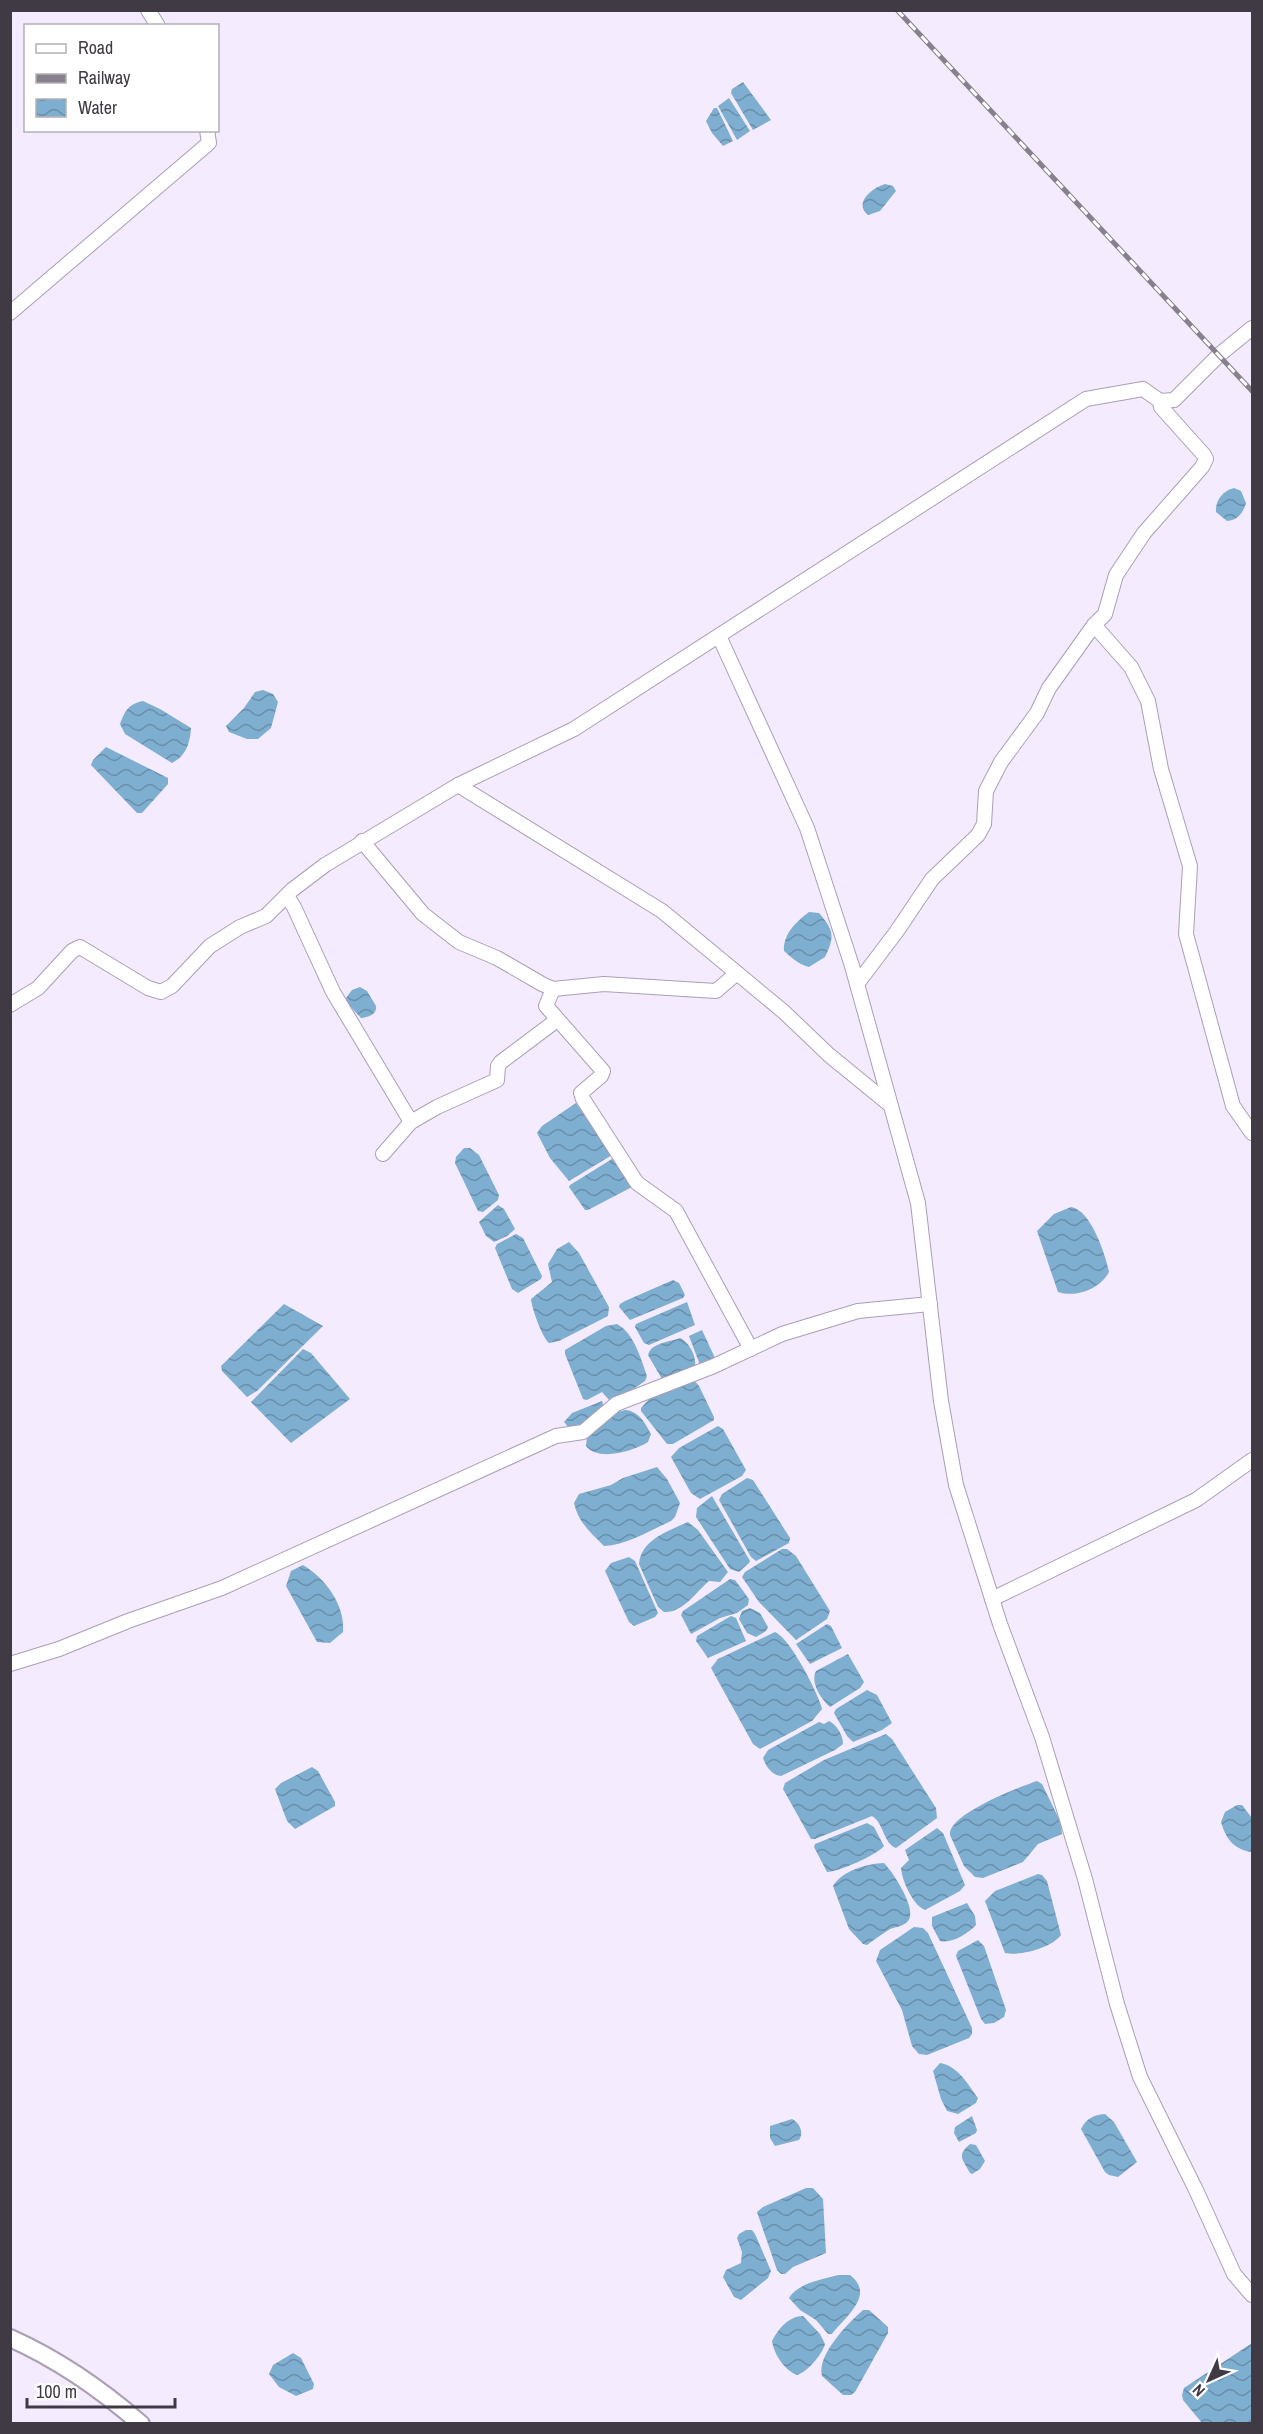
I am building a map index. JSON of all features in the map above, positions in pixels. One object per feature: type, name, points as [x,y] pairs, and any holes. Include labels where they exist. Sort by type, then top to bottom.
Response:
[{"type":"main road","points":[[11,2337],[92,2386],[141,2424]]},
{"type":"street","points":[[148,10],[157,24]]},
{"type":"street","points":[[10,313],[209,143],[207,132]]},
{"type":"street","points":[[10,1005],[38,988],[72,951],[80,947],[148,988],[162,992],[172,986],[210,946],[240,927],[266,916],[324,866],[362,841],[458,785],[574,729],[1086,399],[1143,389],[1160,401],[1174,400],[1219,355],[1252,328]]},
{"type":"street","points":[[856,984],[897,931],[932,879],[978,835],[984,825],[986,791],[1001,762],[1037,713],[1049,687],[1094,625],[1105,614],[1116,575],[1138,541],[1202,467],[1206,459],[1161,407],[1160,401]]},
{"type":"street","points":[[1094,625],[1131,667],[1148,700],[1161,769],[1190,866],[1186,934],[1233,1106],[1252,1133]]},
{"type":"street","points":[[719,636],[807,828],[856,984],[918,1203],[941,1401],[956,1485],[992,1599],[1042,1737],[1085,1879],[1117,2004],[1140,2077],[1196,2190],[1234,2274],[1252,2295]]},
{"type":"street","points":[[458,785],[662,911],[889,1104]]},
{"type":"street","points":[[362,841],[423,914],[459,942],[497,958],[553,989],[604,984],[716,991],[737,973]]},
{"type":"street","points":[[287,896],[333,992],[411,1122]]},
{"type":"street","points":[[553,989],[546,1006],[603,1071],[601,1076],[582,1093],[583,1100],[638,1182],[676,1211],[750,1348]]},
{"type":"street","points":[[383,1154],[411,1122],[437,1107],[497,1080],[498,1066],[501,1062],[557,1020]]},
{"type":"street","points":[[10,1664],[59,1649],[128,1621],[222,1588],[556,1436],[583,1432],[615,1404],[683,1378],[782,1334],[858,1311],[930,1304]]},
{"type":"street","points":[[992,1599],[1196,1500],[1252,1460]]},
{"type":"water","points":[[743,82],[771,120],[753,130],[731,93],[732,89]]},
{"type":"water","points":[[729,98],[750,131],[737,140],[718,106]]},
{"type":"water","points":[[714,108],[717,108],[733,141],[723,146],[706,121]]},
{"type":"water","points":[[885,184],[893,186],[896,191],[880,211],[868,215],[862,206],[863,201],[870,192]]},
{"type":"water","points":[[1234,488],[1241,491],[1246,503],[1240,515],[1227,521],[1216,512],[1217,504],[1226,491]]},
{"type":"water","points":[[263,690],[273,694],[278,702],[271,728],[258,739],[247,739],[229,732],[226,726],[244,708],[255,692]]},
{"type":"water","points":[[143,701],[191,728],[186,748],[181,757],[172,763],[125,734],[120,724],[128,708]]},
{"type":"water","points":[[106,747],[168,778],[168,784],[142,813],[137,813],[91,765]]},
{"type":"water","points":[[809,912],[819,913],[828,924],[831,939],[825,957],[809,967],[784,951],[784,945],[795,924]]},
{"type":"water","points":[[360,987],[367,991],[376,1006],[374,1013],[361,1018],[348,1004],[346,998],[352,990]]},
{"type":"water","points":[[576,1103],[612,1155],[569,1181],[550,1158],[537,1133],[542,1126]]},
{"type":"water","points":[[464,1148],[470,1148],[479,1155],[499,1195],[498,1200],[483,1212],[478,1211],[455,1163],[456,1157]]},
{"type":"water","points":[[612,1159],[615,1160],[632,1187],[585,1210],[569,1187],[570,1185]]},
{"type":"water","points":[[498,1205],[504,1209],[515,1229],[494,1242],[486,1236],[479,1222]]},
{"type":"water","points":[[1071,1207],[1078,1210],[1091,1224],[1109,1272],[1100,1283],[1087,1291],[1065,1294],[1058,1292],[1037,1231],[1054,1214]]},
{"type":"water","points":[[516,1234],[523,1238],[542,1276],[541,1279],[518,1293],[512,1289],[495,1248],[497,1244]]},
{"type":"water","points":[[569,1242],[579,1253],[609,1307],[608,1316],[559,1341],[549,1343],[543,1335],[531,1299],[552,1282],[548,1264],[557,1249]]},
{"type":"water","points":[[673,1280],[679,1283],[685,1295],[683,1298],[630,1320],[619,1307],[625,1301]]},
{"type":"water","points":[[687,1302],[695,1325],[649,1345],[644,1343],[635,1327],[636,1324]]},
{"type":"water","points":[[284,1304],[323,1326],[257,1391],[247,1397],[222,1371],[221,1366]]},
{"type":"water","points":[[617,1324],[628,1334],[636,1347],[647,1376],[645,1381],[619,1399],[610,1401],[602,1392],[587,1400],[583,1399],[565,1350],[606,1326]]},
{"type":"water","points":[[702,1330],[715,1358],[700,1365],[689,1336]]},
{"type":"water","points":[[680,1338],[692,1351],[695,1368],[662,1379],[648,1355],[657,1345]]},
{"type":"water","points":[[303,1349],[311,1353],[350,1399],[291,1443],[251,1402]]},
{"type":"water","points":[[693,1379],[699,1386],[714,1420],[673,1444],[667,1444],[641,1408],[650,1398],[686,1380]]},
{"type":"water","points":[[602,1401],[604,1408],[585,1425],[569,1428],[564,1422],[572,1413]]},
{"type":"water","points":[[625,1410],[638,1415],[644,1422],[651,1434],[648,1442],[634,1449],[607,1454],[592,1451],[586,1446],[587,1437],[614,1413]]},
{"type":"water","points":[[718,1426],[723,1429],[746,1470],[742,1476],[700,1499],[691,1493],[671,1457],[679,1448]]},
{"type":"water","points":[[657,1467],[667,1479],[680,1503],[675,1517],[630,1540],[604,1546],[586,1527],[576,1510],[574,1503],[579,1494],[611,1485],[623,1478]]},
{"type":"water","points":[[747,1478],[753,1480],[790,1538],[789,1543],[756,1561],[751,1557],[719,1500],[722,1494]]},
{"type":"water","points":[[712,1496],[750,1561],[739,1572],[730,1569],[696,1517],[697,1508]]},
{"type":"water","points":[[688,1522],[698,1530],[728,1572],[720,1582],[709,1581],[683,1606],[664,1612],[658,1607],[639,1564],[641,1556],[657,1537]]},
{"type":"water","points":[[782,1549],[787,1549],[796,1556],[830,1611],[827,1619],[796,1640],[759,1602],[742,1577],[745,1572]]},
{"type":"water","points":[[629,1557],[635,1561],[658,1613],[655,1617],[634,1626],[629,1622],[605,1571],[611,1563]]},
{"type":"water","points":[[303,1565],[326,1585],[341,1612],[343,1632],[330,1643],[317,1642],[286,1586],[291,1571]]},
{"type":"water","points":[[730,1579],[735,1580],[749,1599],[748,1605],[737,1613],[720,1618],[691,1634],[681,1615],[683,1611]]},
{"type":"water","points":[[750,1608],[760,1613],[768,1627],[756,1637],[747,1633],[739,1619],[742,1611]]},
{"type":"water","points":[[731,1616],[736,1618],[746,1641],[708,1658],[696,1641],[697,1636]]},
{"type":"water","points":[[827,1624],[831,1626],[842,1648],[810,1664],[796,1644]]},
{"type":"water","points":[[775,1632],[788,1644],[795,1655],[822,1709],[812,1721],[760,1749],[753,1744],[711,1668],[718,1659]]},
{"type":"water","points":[[848,1654],[864,1682],[860,1688],[830,1707],[815,1686],[816,1671]]},
{"type":"water","points":[[867,1690],[877,1695],[892,1723],[882,1730],[853,1742],[834,1713],[836,1709]]},
{"type":"water","points":[[829,1721],[839,1731],[843,1744],[781,1776],[772,1772],[763,1758],[768,1750],[819,1722],[824,1724]]},
{"type":"water","points":[[886,1734],[892,1739],[936,1808],[937,1818],[896,1848],[888,1842],[879,1823],[872,1816],[811,1839],[783,1789],[785,1783],[824,1760]]},
{"type":"water","points":[[312,1767],[318,1771],[335,1806],[295,1829],[287,1821],[275,1789],[281,1783]]},
{"type":"water","points":[[1037,1781],[1042,1784],[1061,1823],[1062,1834],[1038,1844],[1023,1862],[983,1878],[975,1877],[964,1866],[950,1835],[952,1827],[971,1811],[1015,1789]]},
{"type":"water","points":[[1237,1805],[1242,1805],[1252,1818],[1252,1851],[1250,1852],[1231,1842],[1221,1822],[1225,1812]]},
{"type":"water","points":[[867,1823],[874,1827],[884,1846],[857,1862],[827,1872],[814,1847],[815,1844]]},
{"type":"water","points":[[937,1828],[943,1833],[965,1885],[960,1891],[925,1910],[916,1903],[909,1892],[901,1868],[909,1860],[905,1850]]},
{"type":"water","points":[[884,1863],[903,1891],[910,1909],[910,1916],[904,1924],[890,1929],[867,1945],[863,1944],[849,1929],[833,1886],[837,1880],[849,1872]]},
{"type":"water","points":[[1038,1874],[1047,1881],[1061,1935],[1050,1944],[1035,1950],[1005,1953],[985,1901],[995,1891]]},
{"type":"water","points":[[967,1903],[975,1916],[976,1925],[960,1937],[940,1941],[932,1926],[932,1917]]},
{"type":"water","points":[[914,1927],[923,1928],[928,1933],[972,2028],[969,2038],[927,2055],[919,2054],[912,2046],[902,2010],[876,1961],[880,1950]]},
{"type":"water","points":[[978,1940],[984,1946],[1006,2010],[1004,2017],[994,2023],[985,2024],[981,2019],[956,1956],[958,1951]]},
{"type":"water","points":[[940,2063],[957,2071],[978,2098],[976,2103],[958,2114],[947,2111],[941,2099],[933,2071]]},
{"type":"water","points":[[1105,2114],[1114,2122],[1137,2162],[1118,2177],[1105,2172],[1081,2129],[1090,2118]]},
{"type":"water","points":[[972,2116],[976,2133],[959,2142],[954,2133],[955,2127]]},
{"type":"water","points":[[792,2119],[800,2128],[799,2140],[775,2146],[770,2138],[770,2126]]},
{"type":"water","points":[[970,2144],[976,2145],[985,2161],[980,2169],[972,2174],[962,2158],[963,2152]]},
{"type":"water","points":[[806,2188],[813,2188],[823,2199],[826,2253],[781,2274],[777,2270],[757,2212],[763,2207]]},
{"type":"water","points":[[746,2230],[752,2230],[755,2234],[771,2271],[768,2278],[741,2300],[734,2297],[723,2277],[726,2270],[741,2263],[742,2252],[737,2238]]},
{"type":"water","points":[[839,2275],[850,2275],[857,2283],[860,2290],[859,2298],[856,2306],[832,2334],[828,2334],[816,2320],[800,2310],[789,2298],[805,2285]]},
{"type":"water","points":[[863,2310],[869,2310],[888,2327],[888,2333],[855,2392],[851,2395],[843,2395],[822,2376],[821,2368],[835,2340]]},
{"type":"water","points":[[803,2316],[820,2334],[825,2344],[814,2363],[797,2375],[780,2361],[772,2341],[784,2324],[793,2318]]},
{"type":"water","points":[[1252,2343],[1252,2423],[1202,2423],[1183,2400],[1184,2388]]},
{"type":"water","points":[[293,2353],[301,2358],[314,2384],[313,2389],[296,2396],[279,2387],[269,2374],[273,2365]]},
{"type":"railway","points":[[897,10],[1252,391]]}]
